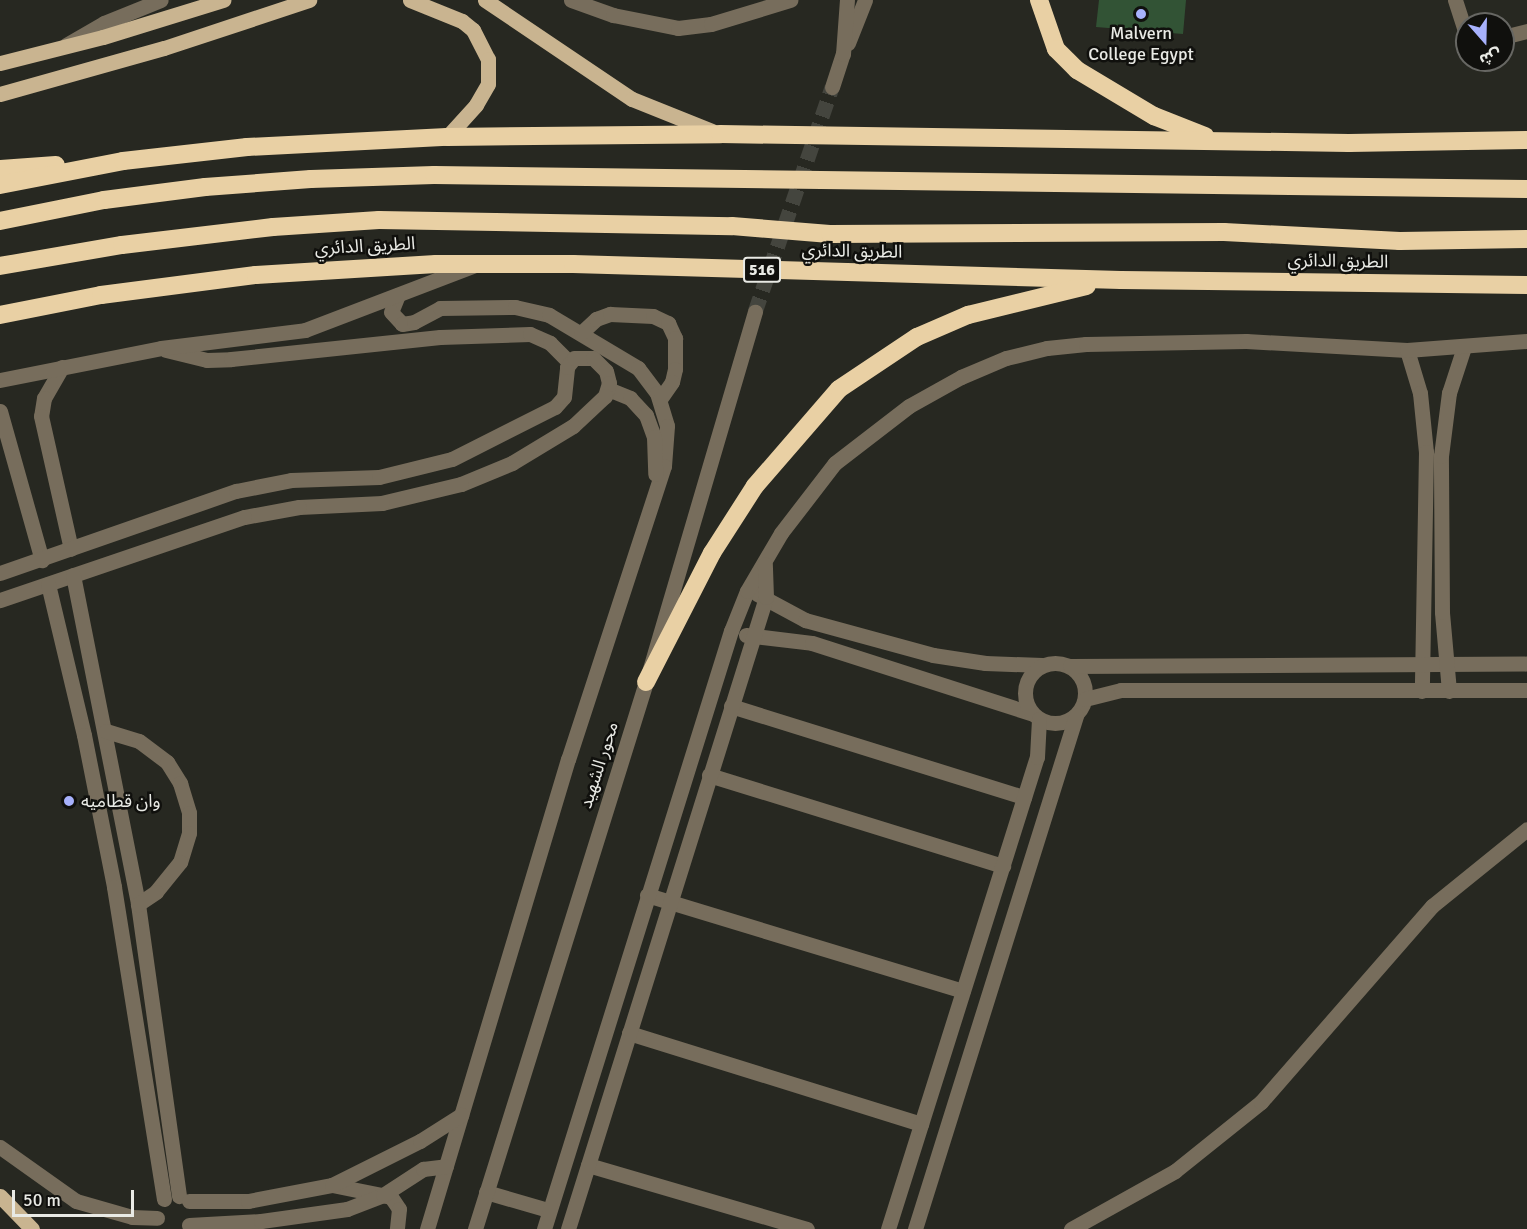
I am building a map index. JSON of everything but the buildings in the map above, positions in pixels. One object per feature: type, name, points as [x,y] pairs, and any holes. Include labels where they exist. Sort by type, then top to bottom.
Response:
[{"type":"highway","points":[[1039,0],[1056,49],[1077,70],[1154,116],[1215,140]]},
{"type":"highway","points":[[0,169],[123,161],[247,147],[447,137],[720,134],[1215,140],[1527,140]]},
{"type":"highway","points":[[0,185],[123,161]]},
{"type":"highway","points":[[0,221],[105,200],[206,188],[311,179],[434,175],[1527,189]]},
{"type":"highway","name":"الطريق الدائري","points":[[0,266],[122,245],[273,226],[379,220],[732,226],[831,234],[1224,232],[1400,241],[1527,239]]},
{"type":"highway","name":"الطريق الدائري","points":[[0,315],[101,295],[256,275],[329,268],[477,264],[573,264],[1121,280],[1527,285]]},
{"type":"highway","points":[[646,682],[712,553],[755,486],[839,389],[917,337],[968,315],[1035,296],[1121,280]]},
{"type":"main road","points":[[0,63],[62,48],[223,0]]},
{"type":"main road","points":[[0,94],[164,48],[309,0]]},
{"type":"main road","points":[[410,0],[462,21],[473,30],[488,59],[490,74],[485,90],[447,137]]},
{"type":"main road","points":[[485,0],[632,99],[720,134]]},
{"type":"main road","points":[[0,1196],[32,1229]]},
{"type":"street","points":[[62,48],[104,23],[161,0]]},
{"type":"street","points":[[571,0],[623,18],[678,28],[711,24],[771,3],[790,0]]},
{"type":"street","points":[[843,54],[848,0]]},
{"type":"street","points":[[832,87],[865,0]]},
{"type":"street","points":[[0,380],[161,348],[305,330],[477,264]]},
{"type":"street","points":[[398,295],[392,315],[402,324],[414,322],[440,308],[515,307],[534,309],[567,324],[638,368],[660,399],[666,418],[667,451],[568,759],[428,1229]]},
{"type":"street","name":"محور الشهيد","points":[[475,1229],[646,682],[755,312]]},
{"type":"street","points":[[581,333],[596,319],[610,314],[653,316],[668,323],[675,338],[675,369],[672,382],[660,399]]},
{"type":"street","points":[[550,343],[567,324]]},
{"type":"street","points":[[161,348],[183,356],[219,359],[513,333],[530,334],[550,343],[569,362]]},
{"type":"street","points":[[544,1229],[548,1210],[731,631],[747,591],[803,502],[851,449],[909,406],[961,377],[1006,358],[1086,344],[1246,341],[1407,350],[1527,341]]},
{"type":"street","points":[[1449,691],[1442,612],[1441,456],[1449,393],[1464,347]]},
{"type":"street","points":[[1407,350],[1420,393],[1426,452],[1422,691]]},
{"type":"street","points":[[0,600],[262,513],[299,507],[382,504],[461,484],[512,463],[555,438],[589,411],[608,389],[606,371],[598,361],[580,357],[569,362]]},
{"type":"street","points":[[0,573],[246,489],[291,480],[379,477],[452,459],[555,407],[564,397],[569,362]]},
{"type":"street","points":[[62,367],[44,398],[40,416],[71,549]]},
{"type":"street","points":[[608,389],[630,398],[651,426],[655,449],[653,495]]},
{"type":"street","points":[[0,411],[42,560]]},
{"type":"street","points":[[568,1229],[766,597],[765,564]]},
{"type":"street","points":[[0,1147],[76,1201],[160,1225],[177,1199],[138,904],[106,731],[73,575]]},
{"type":"street","points":[[48,584],[84,735],[136,1023],[177,1199],[194,1216],[187,1227]]},
{"type":"street","points":[[747,591],[766,597],[805,620],[933,655],[985,663],[1042,665],[1061,663],[1071,666],[1527,664]]},
{"type":"street","points":[[731,631],[752,638],[782,637],[812,643],[1058,723],[1076,716]]},
{"type":"street","points":[[888,1229],[1040,747],[1036,717],[1025,697],[1025,687],[1028,678],[1042,665]]},
{"type":"street","points":[[915,1229],[1076,716],[1085,699],[1083,680],[1071,666]]},
{"type":"street","points":[[1085,699],[1121,690],[1527,690]]},
{"type":"street","points":[[731,705],[1024,797]]},
{"type":"street","points":[[106,731],[139,741],[167,762],[180,783],[189,813],[189,833],[180,862],[156,892],[138,904]]},
{"type":"street","points":[[709,775],[1003,866]]},
{"type":"street","points":[[1071,1229],[1175,1171],[1261,1102],[1432,906],[1527,829]]},
{"type":"street","points":[[647,895],[963,991]]},
{"type":"street","points":[[136,1023],[155,1020]]},
{"type":"street","points":[[629,1034],[921,1124]]},
{"type":"street","points":[[177,1199],[248,1201],[332,1185],[420,1141],[461,1115]]},
{"type":"street","points":[[588,1165],[807,1229]]},
{"type":"street","points":[[187,1227],[325,1213],[383,1195],[423,1169],[446,1166]]},
{"type":"street","points":[[332,1185],[383,1195],[396,1202],[397,1229]]},
{"type":"street","points":[[486,1192],[548,1210]]},
{"type":"tunnel","points":[[755,312],[832,87]]},
{"type":"place","name":"Malvern College Egypt","points":[[1141,14]]},
{"type":"place","name":"وان قطاميه","points":[[69,801]]}]
